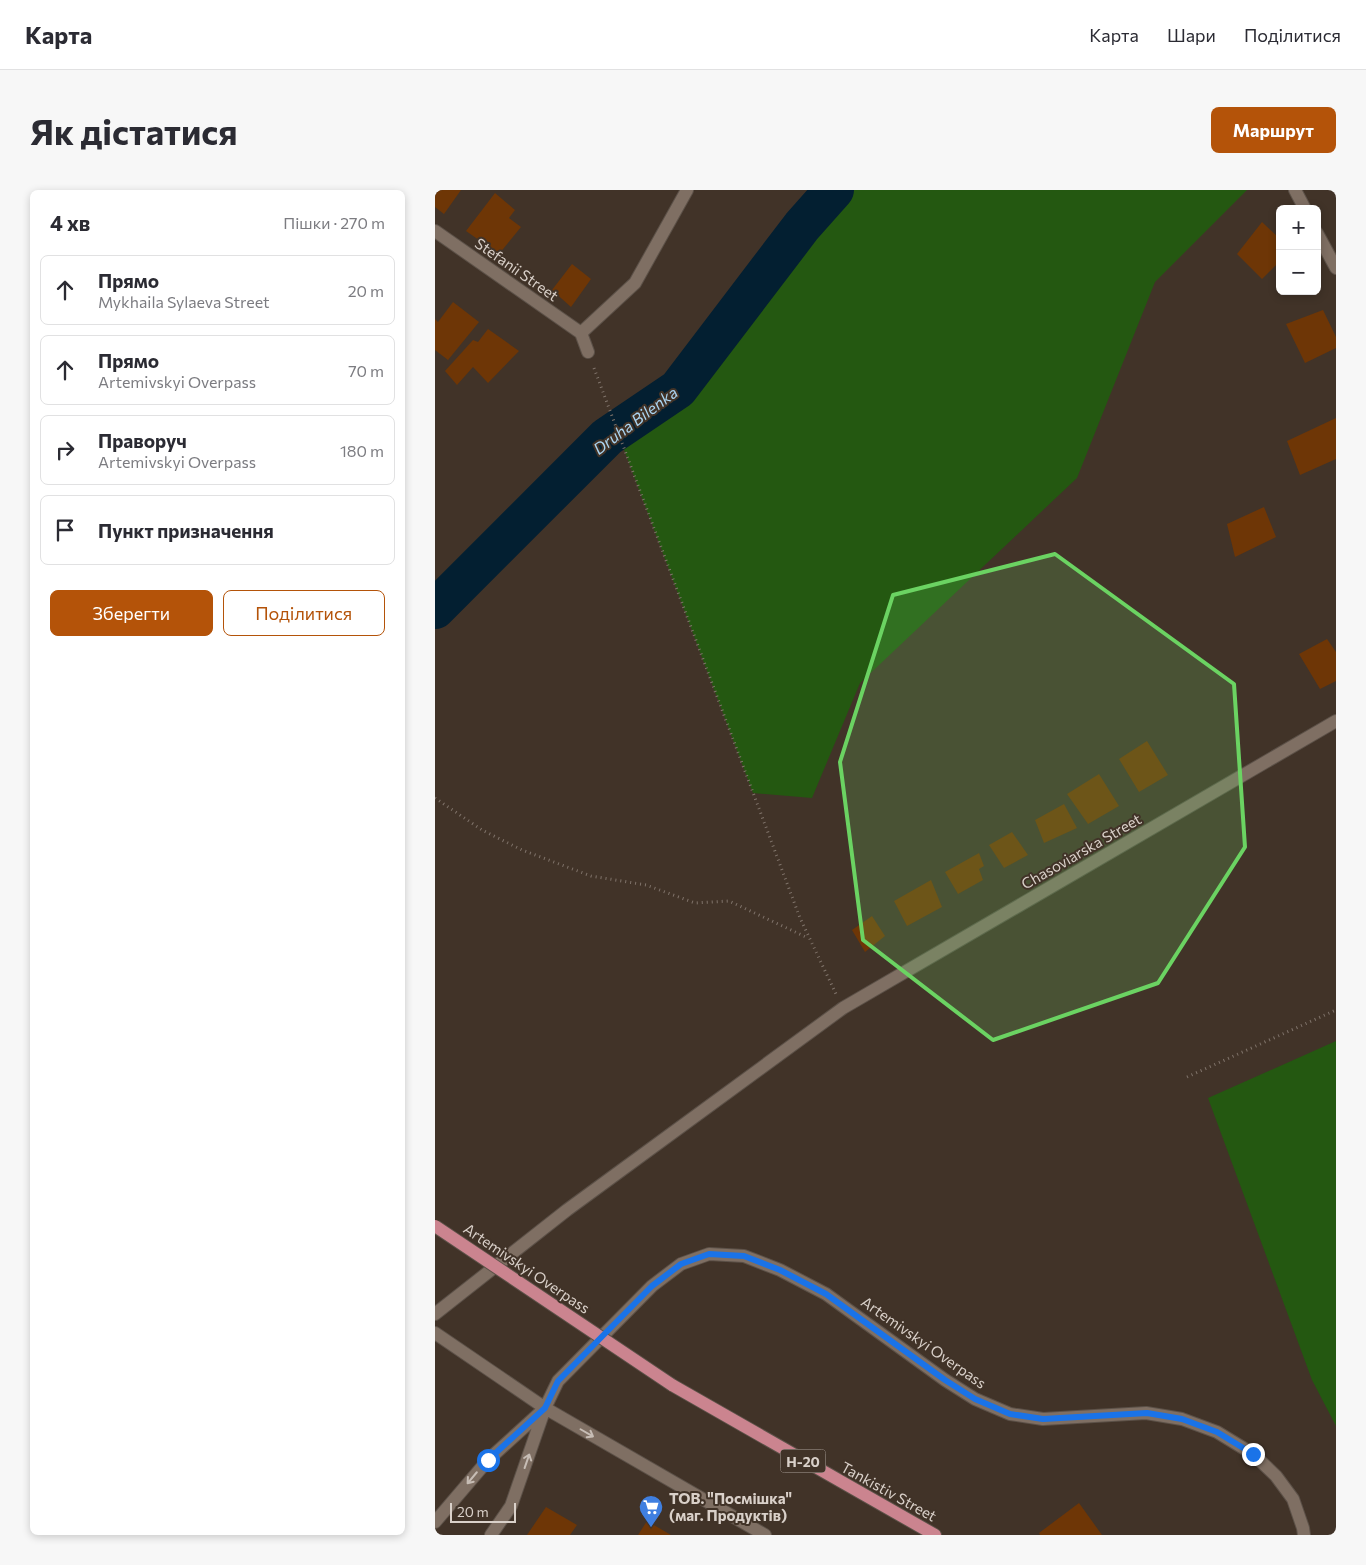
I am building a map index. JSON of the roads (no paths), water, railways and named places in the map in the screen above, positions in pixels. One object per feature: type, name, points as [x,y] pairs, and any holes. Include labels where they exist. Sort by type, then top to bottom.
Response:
[{"type":"main road","name":"Artemivskyi Overpass","points":[[435,1226],[672,1385]]},
{"type":"main road","name":"Tankistiv Street","points":[[672,1385],[935,1535]]},
{"type":"street","points":[[588,352],[581,333],[635,283],[687,190]]},
{"type":"street","points":[[1295,190],[1303,205]]},
{"type":"street","name":"Stefanii Street","points":[[435,231],[581,333]]},
{"type":"street","points":[[1321,240],[1336,268]]},
{"type":"street","name":"Chasoviarska Street","points":[[435,1314],[567,1210],[843,1008],[1336,721]]},
{"type":"street","name":"Artemivskyi Overpass","points":[[491,1535],[511,1506],[545,1408],[558,1381],[652,1286],[681,1264],[709,1254],[744,1256],[780,1270],[826,1294],[945,1380],[975,1399],[1010,1414],[1043,1419],[1147,1413],[1182,1419],[1217,1432],[1253,1454],[1276,1476],[1293,1499],[1304,1535]]},
{"type":"street","points":[[435,1332],[545,1408],[765,1535]]},
{"type":"street","points":[[435,1522],[488,1460],[545,1408]]},
{"type":"waterway","name":"Druha Bilenka","points":[[435,609],[607,437],[678,389],[802,226],[834,190]]},
{"type":"place","name":"ТОВ. \"Посмішка\" (маг. Продуктів)","points":[[651,1528]]}]
